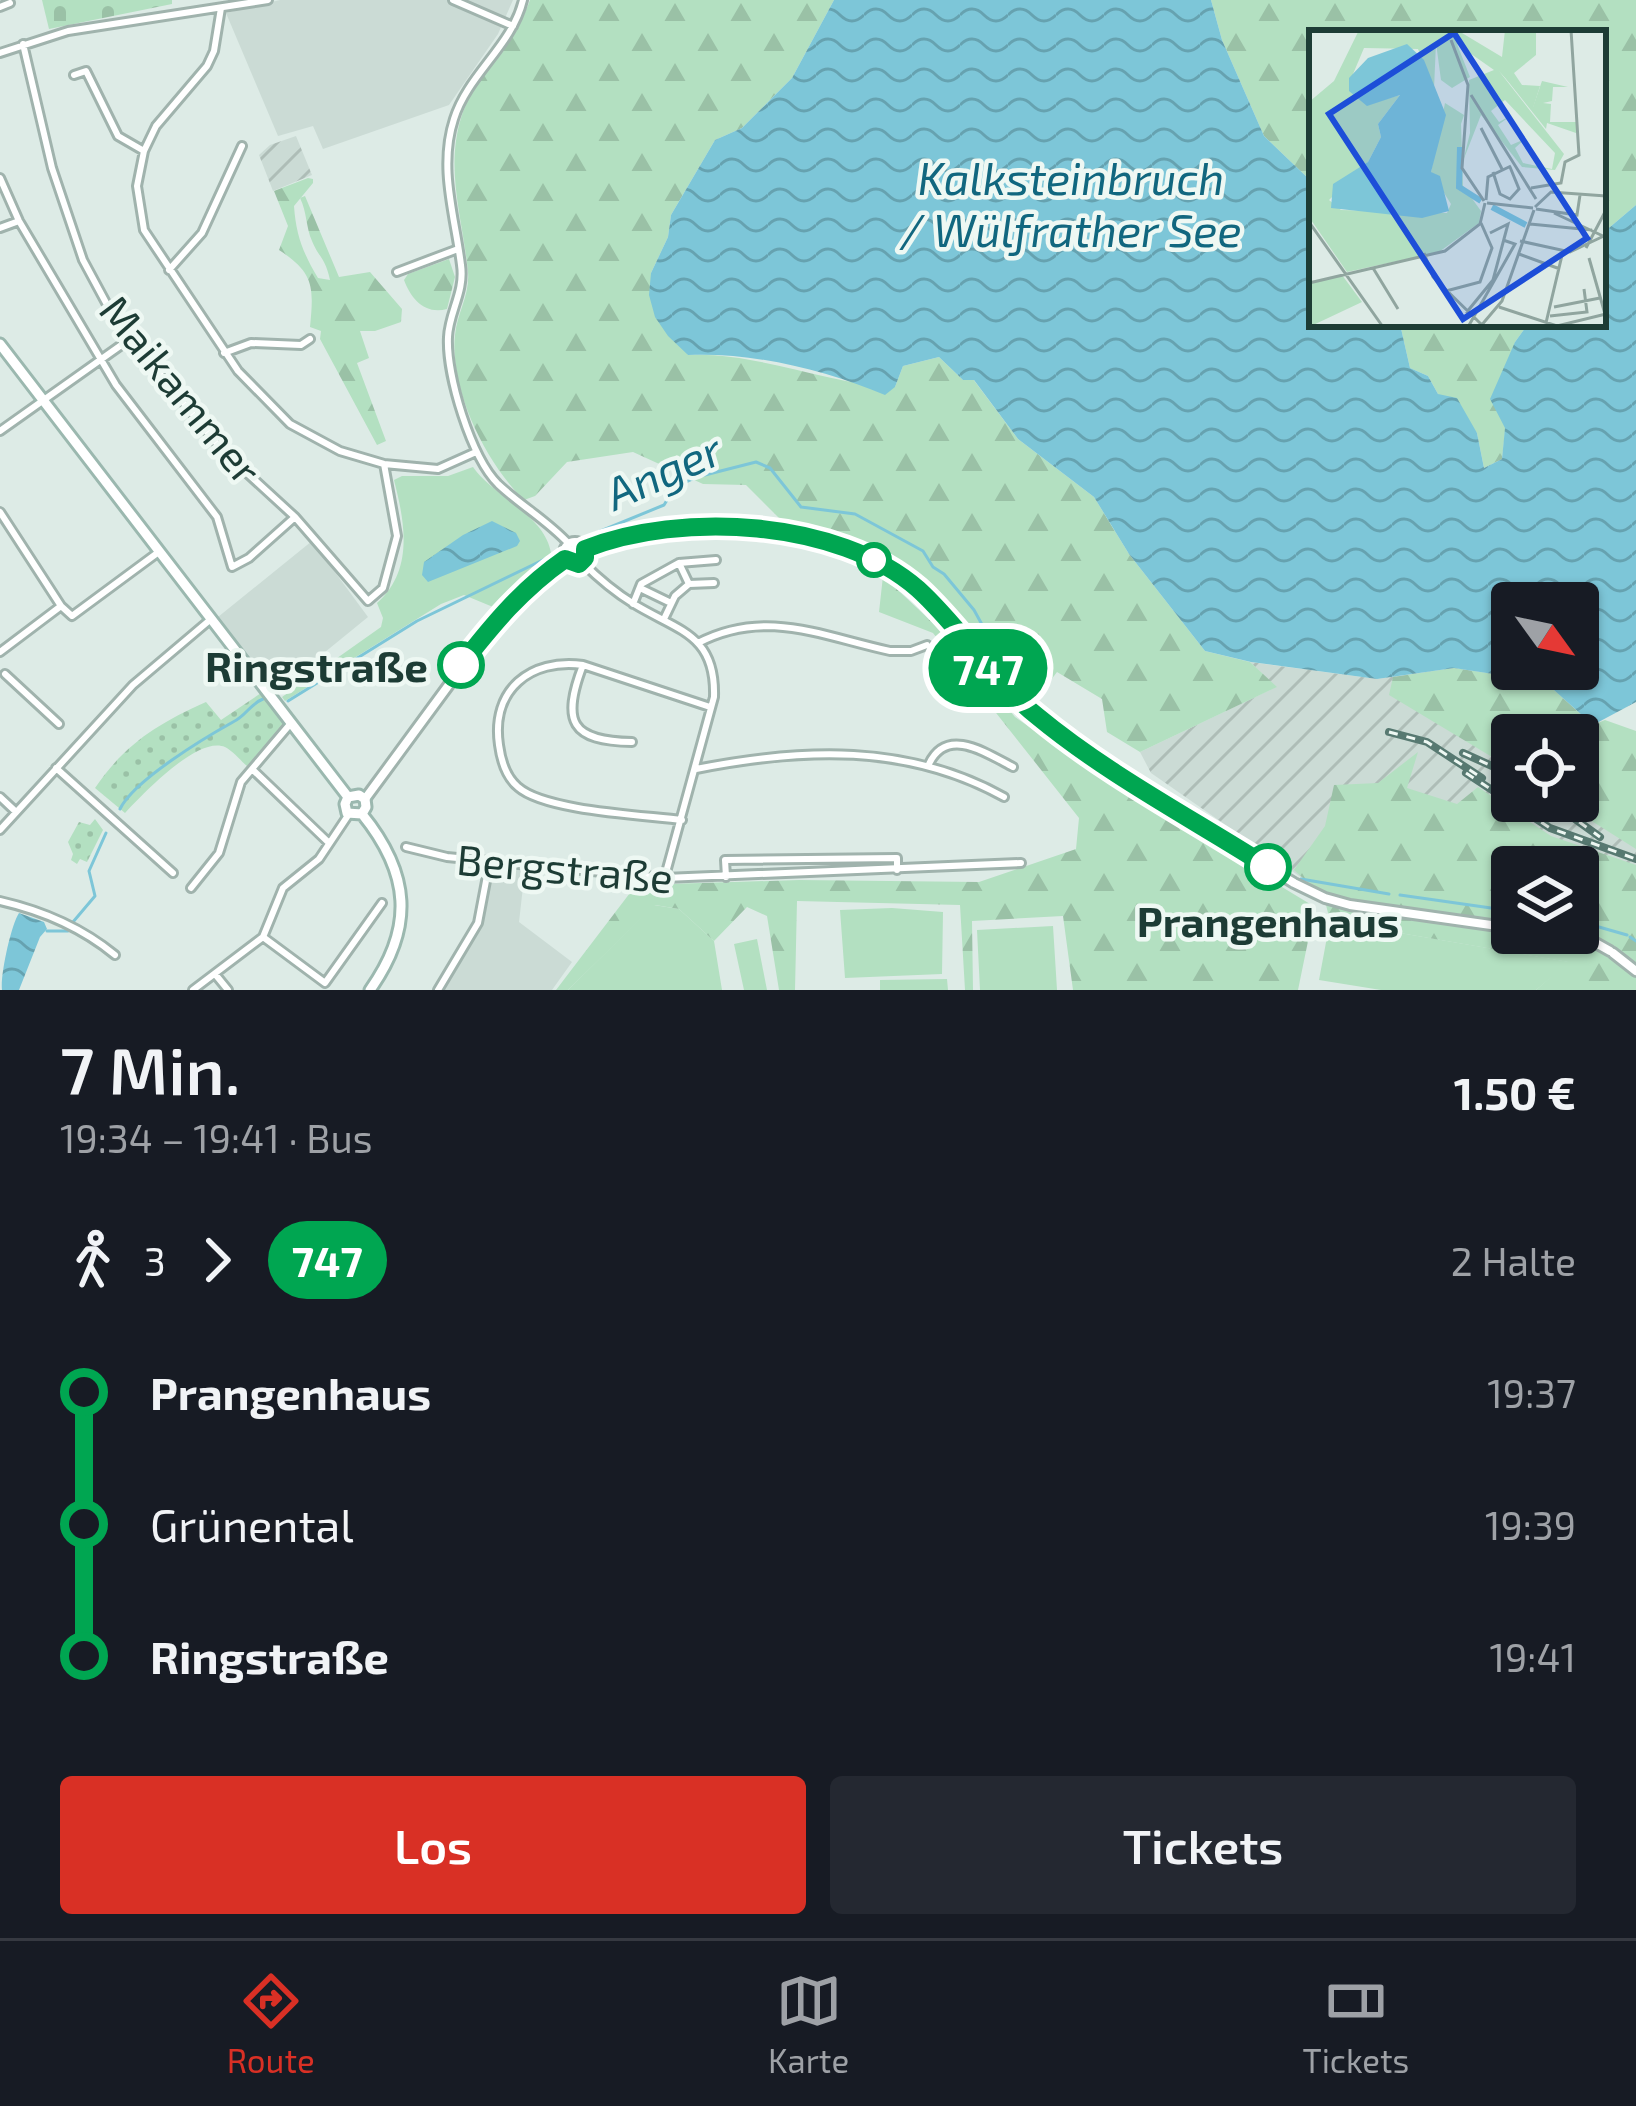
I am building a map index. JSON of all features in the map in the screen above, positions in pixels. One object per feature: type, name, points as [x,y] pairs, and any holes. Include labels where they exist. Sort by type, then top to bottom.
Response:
[{"type":"main road","points":[[0,344],[348,797]]},
{"type":"main road","points":[[362,814],[349,814],[344,804],[348,797],[365,799],[362,814],[395,868],[402,911],[396,944],[370,990]]},
{"type":"street","points":[[0,53],[68,31],[268,0]]},
{"type":"street","points":[[453,0],[513,26]]},
{"type":"street","points":[[523,0],[513,26],[467,88],[449,135],[446,177],[461,288],[449,327],[449,353],[476,452],[501,486],[569,544]]},
{"type":"street","points":[[0,7],[10,3]]},
{"type":"street","points":[[221,8],[207,66],[163,116],[144,151],[137,186],[144,230],[224,353],[260,398],[290,424],[352,456],[384,464],[438,469],[476,452]]},
{"type":"street","name":"Maikammer","points":[[23,44],[52,168],[83,260],[111,312],[223,451],[295,517],[368,601],[379,595],[395,551],[395,517],[384,464]]},
{"type":"street","points":[[74,75],[86,70],[118,136],[144,151]]},
{"type":"street","points":[[169,270],[202,233],[242,146]]},
{"type":"street","points":[[0,178],[19,221],[100,359]]},
{"type":"street","points":[[0,228],[19,221]]},
{"type":"street","points":[[397,272],[458,249]]},
{"type":"street","points":[[0,430],[134,336]]},
{"type":"street","points":[[224,353],[251,343],[301,345],[310,339]]},
{"type":"street","name":"Maikammer","points":[[100,359],[217,518],[232,567],[295,517]]},
{"type":"street","points":[[0,512],[72,616],[160,551]]},
{"type":"street","points":[[585,549],[637,533],[770,529],[848,548],[914,586],[1006,688],[1047,725],[1294,883],[1351,905],[1491,925]]},
{"type":"street","points":[[582,562],[572,565],[563,552],[578,542],[585,549]]},
{"type":"street","points":[[582,562],[585,549]]},
{"type":"street","points":[[365,799],[506,607],[565,559]]},
{"type":"street","points":[[633,604],[656,574],[679,563],[716,560]]},
{"type":"street","points":[[582,562],[633,604],[698,643],[713,676],[696,770],[664,878]]},
{"type":"street","points":[[679,563],[689,584]]},
{"type":"street","points":[[664,619],[689,584],[714,583]]},
{"type":"street","points":[[640,589],[671,604]]},
{"type":"street","points":[[0,652],[62,606]]},
{"type":"street","points":[[0,830],[133,685],[212,619]]},
{"type":"street","points":[[698,643],[732,628],[760,623],[890,651],[927,645]]},
{"type":"street","points":[[682,820],[548,803],[521,790],[508,776],[501,755],[500,705],[514,683],[564,662],[583,664],[710,707]]},
{"type":"street","points":[[583,664],[574,699],[579,731],[607,741],[632,742]]},
{"type":"street","points":[[5,674],[59,724]]},
{"type":"street","points":[[191,888],[219,853],[241,782],[290,723]]},
{"type":"street","points":[[929,764],[935,751],[957,743],[1013,767]]},
{"type":"street","points":[[696,770],[770,757],[856,754],[929,764],[959,773],[1004,797]]},
{"type":"street","points":[[56,768],[172,873]]},
{"type":"street","points":[[251,768],[328,842]]},
{"type":"street","points":[[0,797],[16,811]]},
{"type":"street","points":[[193,990],[263,937],[280,894],[320,859],[349,814]]},
{"type":"street","name":"Bergstraße","points":[[406,847],[447,857],[664,878],[1021,863]]},
{"type":"street","name":"Bergstraße","points":[[726,877],[724,860],[897,858],[897,870]]},
{"type":"street","points":[[438,990],[478,923],[490,860]]},
{"type":"street","points":[[0,901],[63,921],[91,935],[115,956]]},
{"type":"street","points":[[263,937],[325,982],[382,903]]},
{"type":"street","points":[[1599,945],[1636,971]]},
{"type":"street","points":[[215,974],[229,990]]},
{"type":"shaded area","points":[[280,0],[513,0],[498,34],[449,105],[323,149],[313,126],[278,136],[226,13]]},
{"type":"shaded area","points":[[296,136],[312,175],[273,191],[259,155],[270,145]]},
{"type":"shaded area","points":[[312,541],[368,617],[276,692],[218,617]]},
{"type":"shaded area","points":[[1250,662],[1377,679],[1454,668],[1491,674],[1491,690],[1554,690],[1580,714],[1491,714],[1491,822],[1599,822],[1599,732],[1636,766],[1636,964],[1599,902],[1599,846],[1491,846],[1491,870],[1322,892],[1151,773],[1140,752],[1276,687]]},
{"type":"shaded area","points":[[493,867],[525,869],[519,922],[572,962],[552,990],[441,990],[481,924]]},
{"type":"green space","points":[[42,0],[172,0],[172,4],[49,29]]},
{"type":"green space","points":[[530,0],[834,0],[792,78],[742,128],[715,140],[671,215],[668,237],[651,273],[688,355],[740,358],[895,387],[903,366],[939,357],[963,380],[973,379],[1018,439],[1094,497],[1129,554],[1205,651],[1250,662],[1277,687],[1140,752],[1107,732],[1102,699],[1057,672],[1036,700],[918,578],[853,544],[785,524],[746,485],[703,484],[633,452],[567,462],[535,496],[524,500],[484,446],[458,378],[455,335],[468,272],[455,157],[467,102]]},
{"type":"green space","points":[[1211,0],[1636,0],[1636,205],[1606,230],[1606,30],[1309,30],[1309,179],[1264,136],[1222,40]]},
{"type":"green space","points":[[313,179],[301,198],[305,196],[339,277],[370,272],[402,309],[401,322],[360,331],[369,358],[357,363],[386,441],[377,445],[320,339],[321,331],[310,327],[312,301],[305,274],[279,250],[288,226],[274,191]],"holes":[[[300,198],[310,236],[330,280],[318,278],[301,244],[294,206]]]},
{"type":"green space","points":[[449,259],[455,277],[447,309],[426,307],[404,280],[408,274]]},
{"type":"green space","points":[[1401,327],[1526,327],[1515,342],[1502,459],[1484,468],[1477,433],[1438,394],[1428,376],[1410,368]]},
{"type":"green space","points":[[473,467],[539,528],[551,553],[493,607],[464,595],[441,604],[285,701],[282,697],[381,627],[377,603],[397,576],[404,545],[394,480],[448,476]]},
{"type":"green space","points":[[883,576],[950,639],[1015,717],[1115,786],[1315,907],[1298,990],[1073,990],[1063,916],[972,921],[973,990],[965,990],[960,905],[797,901],[795,990],[779,990],[767,916],[747,907],[714,941],[679,909],[655,905],[568,990],[556,990],[636,885],[979,882],[1076,849],[1079,818],[933,633],[879,612]]},
{"type":"green space","points":[[1454,668],[1491,674],[1491,690],[1554,690],[1581,714],[1491,714],[1491,756],[1389,695],[1393,677]]},
{"type":"green space","points":[[261,693],[284,725],[247,766],[225,747],[200,750],[171,769],[125,813],[95,788],[130,747],[172,719],[206,702],[221,720]]},
{"type":"green space","points":[[1605,720],[1636,731],[1636,849],[1593,822],[1599,822],[1599,722]]},
{"type":"green space","points":[[1418,752],[1407,788],[1457,804],[1478,787],[1491,796],[1491,822],[1530,822],[1551,836],[1580,846],[1491,846],[1491,949],[1330,921],[1324,897],[1294,870],[1325,826],[1334,785],[1378,783]]},
{"type":"green space","points":[[95,819],[103,830],[87,862],[80,859],[77,864],[71,860],[68,842],[79,822],[90,825]]},
{"type":"green space","points":[[1599,852],[1636,865],[1636,990],[1536,990],[1568,962],[1522,954],[1599,954]]},
{"type":"green space","points":[[654,905],[679,909],[714,941],[722,990],[568,990]]},
{"type":"green space","points":[[840,910],[943,912],[942,974],[845,978]]},
{"type":"green space","points":[[1330,921],[1491,949],[1491,954],[1570,962],[1536,990],[1381,990],[1319,980]]},
{"type":"green space","points":[[1053,926],[1057,990],[980,990],[977,930]]},
{"type":"green space","points":[[757,939],[767,990],[744,990],[734,944]]},
{"type":"green space","points":[[947,979],[948,990],[880,990],[880,980]]},
{"type":"water","name":"Kalksteinbruch / Wülfrather See","points":[[834,0],[1211,0],[1222,40],[1264,136],[1309,179],[1309,327],[1401,327],[1410,368],[1428,376],[1438,394],[1457,398],[1477,433],[1484,468],[1502,459],[1505,428],[1490,399],[1515,342],[1526,327],[1606,327],[1606,230],[1636,205],[1636,702],[1599,722],[1599,714],[1581,714],[1554,690],[1599,690],[1599,582],[1491,582],[1491,674],[1454,668],[1377,679],[1205,651],[1129,554],[1094,497],[1018,439],[974,380],[963,380],[939,357],[903,366],[895,387],[885,395],[788,364],[688,355],[655,317],[649,295],[651,273],[668,237],[671,215],[715,140],[742,128],[792,78]]},
{"type":"water","points":[[492,521],[516,533],[517,546],[428,582],[422,575],[424,562]]},
{"type":"water","points":[[19,913],[44,922],[47,929],[19,990],[2,990],[7,951]]},
{"type":"waterway","name":"Anger","points":[[586,537],[664,505],[675,487],[697,477],[756,462],[770,468],[801,507],[855,514],[923,551],[974,610],[1001,659],[1031,686]]},
{"type":"waterway","name":"Anger","points":[[288,701],[417,621],[547,558]]},
{"type":"waterway","name":"Anger","points":[[120,809],[155,773],[263,699]]},
{"type":"waterway","name":"Anger","points":[[73,922],[95,896],[89,871],[106,833]]},
{"type":"waterway","name":"Anger","points":[[1301,879],[1389,894]]},
{"type":"waterway","name":"Anger","points":[[1400,895],[1491,908]]},
{"type":"waterway","name":"Anger","points":[[1599,927],[1627,935]]},
{"type":"waterway","name":"Anger","points":[[47,931],[68,931]]},
{"type":"waterway","name":"Anger","points":[[1630,937],[1636,941]]},
{"type":"railway","points":[[1389,732],[1427,742],[1482,778]]},
{"type":"railway","points":[[1463,753],[1491,766]]},
{"type":"railway","points":[[1466,773],[1550,828],[1636,859]]},
{"type":"railway","points":[[1579,822],[1600,837]]},
{"type":"bus line","name":"747","points":[[461,665],[530,584],[565,559],[579,564],[585,549],[616,538],[671,530],[770,529],[848,548],[914,586],[1006,688],[1047,725],[1268,867]]},
{"type":"place","name":"Ringstraße","points":[[461,665]]},
{"type":"place","name":"Prangenhaus","points":[[1268,867]]}]
